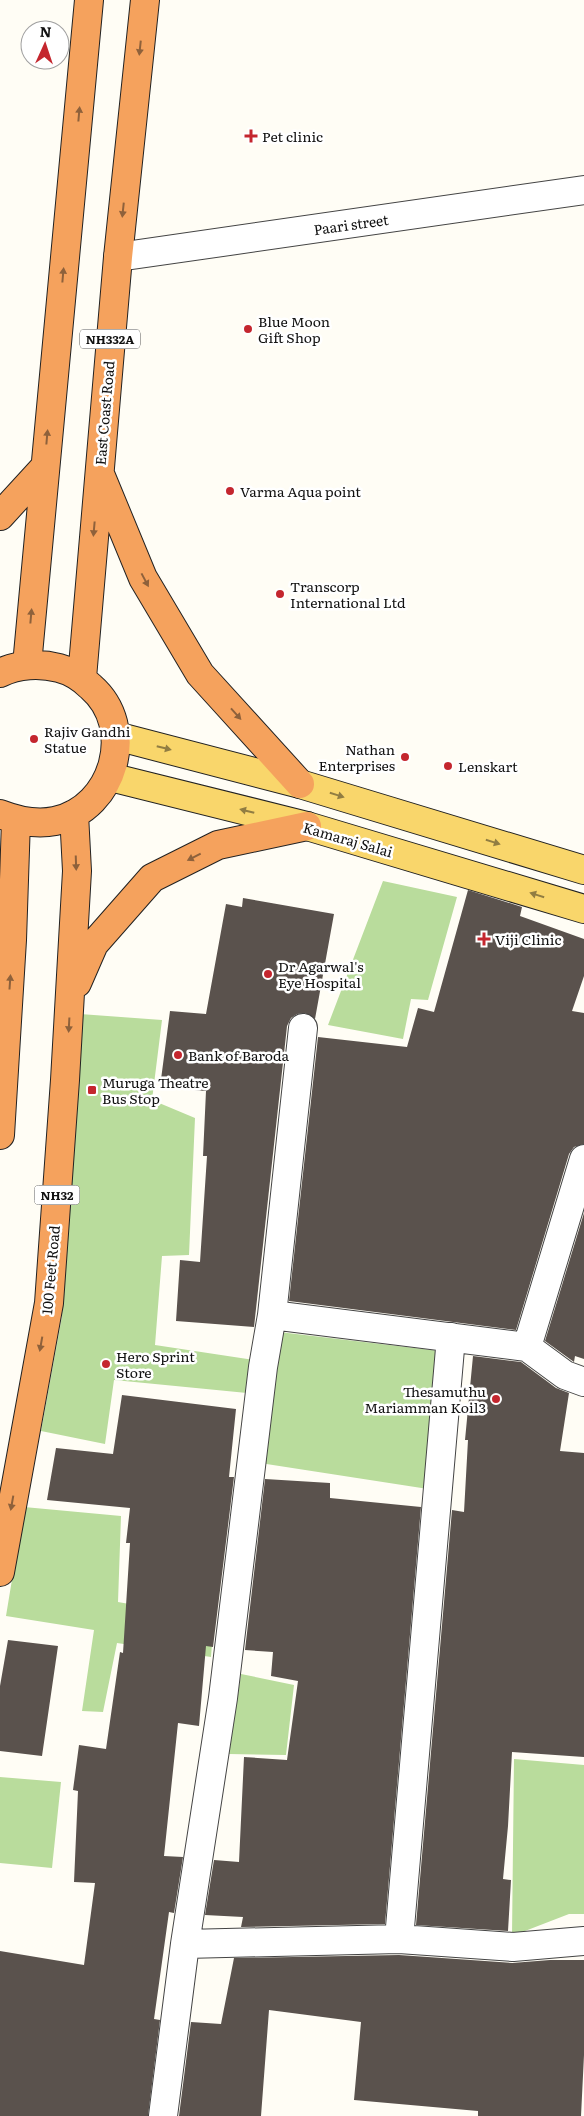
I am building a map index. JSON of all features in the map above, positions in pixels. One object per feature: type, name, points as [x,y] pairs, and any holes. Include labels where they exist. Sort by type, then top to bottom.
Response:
[{"type":"highway","points":[[27,665],[89,0]]},
{"type":"highway","name":"East Coast Road","points":[[82,678],[98,471],[145,0]]},
{"type":"highway","points":[[0,516],[44,468]]},
{"type":"highway","points":[[98,471],[143,578],[200,674],[300,784]]},
{"type":"highway","points":[[0,673],[27,665],[46,665],[65,669],[82,678],[99,694],[111,713],[116,736],[116,757],[110,777],[95,798],[74,814],[56,821],[35,823],[8,817],[13,930],[0,1135]]},
{"type":"highway","name":"100 Feet Road","points":[[0,1572],[49,1303],[77,871],[74,814]]},
{"type":"highway","points":[[70,999],[94,944],[152,878],[218,845],[307,826]]},
{"type":"main road","points":[[116,736],[300,784],[584,870]]},
{"type":"main road","name":"Kamaraj Salai","points":[[110,777],[307,826],[584,909]]},
{"type":"street","name":"Paari street","points":[[118,257],[584,190]]},
{"type":"street","points":[[163,2116],[185,1944],[223,1698],[263,1367],[272,1315],[303,1028]]},
{"type":"street","points":[[527,1346],[584,1159]]},
{"type":"street","points":[[272,1315],[527,1346],[565,1375],[584,1382]]},
{"type":"street","points":[[399,1940],[451,1337]]},
{"type":"street","points":[[185,1944],[399,1940],[513,1948],[584,1941]]},
{"type":"green space","points":[[383,881],[457,897],[428,1000],[411,999],[403,1039],[328,1025]]},
{"type":"green space","points":[[80,1014],[162,1020],[152,1100],[195,1118],[189,1255],[162,1256],[155,1345],[254,1360],[247,1393],[114,1380],[105,1444],[41,1431],[62,1316]]},
{"type":"green space","points":[[279,1332],[440,1351],[428,1489],[260,1463]]},
{"type":"green space","points":[[24,1507],[121,1516],[118,1602],[214,1619],[211,1657],[117,1643],[103,1712],[82,1711],[94,1630],[6,1616]]},
{"type":"green space","points":[[241,1674],[294,1685],[286,1755],[229,1754]]},
{"type":"green space","points":[[514,1759],[584,1765],[584,1914],[569,1914],[512,1936]]},
{"type":"green space","points":[[0,1777],[61,1782],[52,1868],[0,1863]]},
{"type":"building","points":[[468,890],[522,907],[520,916],[584,939],[584,976],[572,1011],[584,1013],[584,1144],[574,1147],[569,1154],[516,1330],[289,1301],[318,1037],[407,1047],[418,1008],[434,1012]]},
{"type":"building","points":[[243,898],[334,914],[315,1019],[305,1013],[297,1014],[291,1018],[287,1026],[254,1327],[176,1321],[180,1260],[200,1262],[207,1156],[203,1156],[206,1091],[160,1087],[170,1011],[206,1014],[226,904],[242,907]]},
{"type":"building","points":[[584,1213],[584,1359],[575,1356],[574,1362],[545,1341]]},
{"type":"building","points":[[473,1356],[521,1362],[556,1388],[569,1393],[560,1451],[584,1453],[584,1757],[512,1752],[503,1879],[511,1880],[508,1931],[416,1925],[452,1510],[464,1512],[468,1440],[465,1440]]},
{"type":"building","points":[[122,1395],[236,1409],[229,1477],[234,1477],[213,1647],[206,1646],[199,1726],[178,1723],[164,1856],[183,1857],[174,1913],[169,1912],[154,2019],[160,2020],[148,2116],[0,2116],[0,1951],[84,1965],[95,1883],[74,1882],[78,1791],[73,1790],[79,1745],[106,1749],[120,1652],[123,1653],[130,1543],[126,1543],[130,1508],[47,1500],[56,1448],[113,1454]]},
{"type":"building","points":[[265,1479],[330,1483],[330,1498],[421,1507],[385,1924],[241,1927],[243,1917],[205,1915],[214,1860],[239,1862],[244,1757],[287,1760],[298,1681],[271,1676],[273,1652],[245,1650]]},
{"type":"building","points":[[8,1640],[58,1646],[42,1756],[0,1751],[0,1686]]},
{"type":"building","points":[[399,1955],[512,1963],[584,1960],[584,2055],[581,2116],[478,2116],[478,2111],[354,2100],[361,2022],[269,2010],[261,2116],[179,2116],[191,2022],[221,2024],[234,1958]]},
{"type":"place","name":"Pet clinic","points":[[251,136]]},
{"type":"place","name":"Blue Moon Gift Shop","points":[[248,329]]},
{"type":"place","name":"Varma Aqua point","points":[[230,491]]},
{"type":"place","name":"Transcorp International Ltd","points":[[280,594]]},
{"type":"place","name":"Rajiv Gandhi Statue","points":[[34,739]]},
{"type":"place","name":"Nathan Enterprises","points":[[405,757]]},
{"type":"place","name":"Lenskart","points":[[448,766]]},
{"type":"place","name":"Viji Clinic","points":[[484,939]]},
{"type":"place","name":"Dr Agarwal's Eye Hospital","points":[[268,974]]},
{"type":"place","name":"Bank of Baroda","points":[[178,1055]]},
{"type":"place","name":"Muruga Theatre Bus Stop","points":[[92,1090]]},
{"type":"place","name":"Hero Sprint Store","points":[[106,1364]]},
{"type":"place","name":"Thesamuthu Mariamman Koil3","points":[[496,1399]]}]
